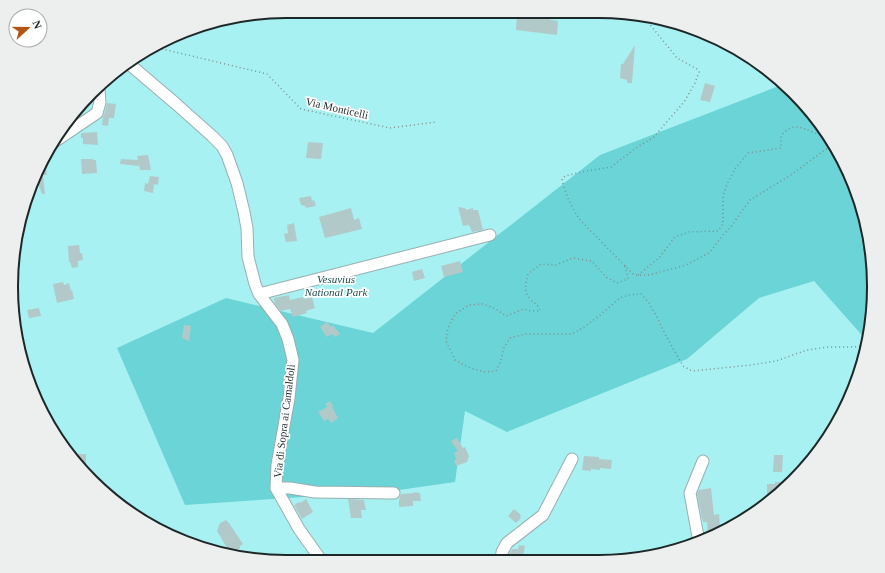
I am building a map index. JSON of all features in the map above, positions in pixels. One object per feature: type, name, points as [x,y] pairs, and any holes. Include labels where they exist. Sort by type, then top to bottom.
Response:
[{"type":"street","name":"Via di Sopra ai Camaldoli","points":[[132,66],[212,136],[222,146],[227,155],[237,183],[244,212],[247,228],[248,257],[254,284],[259,294],[282,324],[288,338],[293,360],[289,398],[277,465],[276,488],[299,528],[318,555]]},
{"type":"street","points":[[64,135],[97,113],[100,102],[99,95]]},
{"type":"street","points":[[259,294],[490,235]]},
{"type":"street","points":[[502,555],[507,543],[543,515],[572,459]]},
{"type":"street","points":[[697,536],[690,493],[703,461]]},
{"type":"street","points":[[276,488],[290,488],[315,492],[394,493]]},
{"type":"path","points":[[648,23],[677,58],[697,69],[699,72],[695,83],[684,102],[654,137],[636,148],[611,167],[565,176],[562,179],[574,211],[580,220],[634,276],[649,275],[686,265],[709,253],[730,228],[750,200],[791,175],[826,149],[829,149]]},
{"type":"path","name":"Via Monticelli","points":[[162,49],[267,74],[301,109],[390,128],[436,122]]},
{"type":"path","points":[[638,276],[659,258],[675,237],[689,232],[718,231],[722,224],[723,196],[727,184],[735,168],[748,153],[781,148],[781,136],[786,130],[796,126],[820,135]]},
{"type":"path","points":[[625,266],[628,279],[617,283],[606,277],[592,261],[573,258],[556,265],[540,264],[528,274],[525,289],[530,299],[538,305],[540,311],[524,309],[506,316],[496,309],[483,304],[469,305],[455,314],[448,328],[446,341],[455,360],[470,368],[485,372],[496,371],[504,348],[510,338],[526,334],[572,334],[587,325],[620,298],[629,295],[641,294],[655,312],[684,366],[692,371],[776,361],[808,350],[828,346],[860,346]]},
{"type":"green space","name":"Vesuvius National Park","points":[[598,18],[634,20],[668,27],[701,38],[733,54],[762,73],[800,109],[812,123],[831,152],[847,184],[853,200],[865,251],[867,286],[865,322],[858,356],[847,389],[831,421],[812,450],[776,488],[762,500],[733,519],[701,535],[685,541],[634,553],[598,555],[286,555],[251,553],[217,546],[184,535],[152,519],[123,500],[85,464],[73,450],[54,421],[38,389],[32,373],[20,322],[18,286],[20,251],[32,200],[38,184],[54,152],[73,123],[109,85],[123,73],[152,54],[184,38],[200,32],[234,23],[269,19]]},
{"type":"shaded area","points":[[778,87],[800,109],[822,137],[847,184],[853,200],[865,251],[867,286],[865,322],[863,336],[814,281],[759,298],[687,359],[507,432],[465,411],[455,482],[364,495],[319,496],[185,505],[117,348],[226,298],[373,333],[600,155]]},
{"type":"building","points":[[517,18],[548,18],[558,21],[557,35],[516,30]]},
{"type":"building","points":[[635,45],[632,83],[627,83],[627,80],[620,78],[621,64],[623,64]]},
{"type":"building","points":[[705,83],[715,86],[710,102],[700,100]]},
{"type":"building","points":[[107,103],[116,104],[114,118],[109,118],[108,126],[102,125],[102,118]]},
{"type":"building","points":[[97,132],[98,145],[83,144],[81,133]]},
{"type":"building","points":[[308,142],[323,143],[321,159],[306,158]]},
{"type":"building","points":[[148,155],[151,170],[140,170],[139,166],[120,164],[121,159],[138,160],[137,156]]},
{"type":"building","points":[[81,159],[96,160],[97,173],[82,174]]},
{"type":"building","points":[[46,168],[47,175],[43,175],[45,194],[42,194],[38,184]]},
{"type":"building","points":[[150,176],[159,177],[158,185],[154,184],[153,193],[144,191],[145,183],[148,184]]},
{"type":"building","points":[[311,196],[312,201],[314,200],[316,206],[306,208],[305,206],[301,205],[299,198]]},
{"type":"building","points":[[458,207],[465,208],[466,210],[473,208],[473,210],[478,210],[483,230],[472,232],[469,225],[463,226]]},
{"type":"building","points":[[351,208],[354,220],[359,218],[362,229],[325,238],[319,217]]},
{"type":"building","points":[[294,223],[297,241],[286,242],[284,234],[288,233],[287,225]]},
{"type":"building","points":[[79,245],[83,260],[78,261],[78,267],[72,268],[69,262],[68,246]]},
{"type":"building","points":[[460,261],[463,272],[444,277],[441,266]]},
{"type":"building","points":[[422,269],[425,278],[414,281],[412,272]]},
{"type":"building","points":[[63,282],[64,285],[69,283],[74,299],[57,303],[53,284]]},
{"type":"building","points":[[289,295],[290,300],[303,297],[304,299],[312,297],[315,308],[306,311],[307,313],[293,317],[290,309],[281,311],[275,304],[274,298]]},
{"type":"building","points":[[39,308],[41,316],[29,318],[27,310]]},
{"type":"building","points":[[327,322],[331,327],[333,325],[340,334],[335,337],[332,334],[327,337],[320,327]]},
{"type":"building","points":[[184,325],[191,326],[189,341],[182,338]]},
{"type":"building","points":[[330,401],[338,418],[331,423],[328,419],[324,421],[318,412],[327,407],[325,404]]},
{"type":"building","points":[[457,438],[463,448],[465,447],[469,456],[467,462],[456,466],[454,461],[456,459],[454,453],[458,451],[451,441]]},
{"type":"building","points":[[76,454],[86,454],[86,465]]},
{"type":"building","points":[[774,455],[783,455],[782,472],[773,472]]},
{"type":"building","points":[[584,456],[612,460],[611,469],[600,468],[600,470],[591,469],[591,471],[582,470]]},
{"type":"building","points":[[775,482],[781,482],[767,495],[767,484],[775,484]]},
{"type":"building","points":[[711,488],[714,515],[719,514],[720,526],[708,532],[707,522],[703,522],[697,494],[699,490]]},
{"type":"building","points":[[414,492],[420,493],[421,501],[413,501],[413,506],[399,507],[399,498],[401,494]]},
{"type":"building","points":[[306,499],[313,512],[302,519],[294,505]]},
{"type":"building","points":[[348,499],[364,500],[366,510],[361,510],[362,518],[351,518]]},
{"type":"building","points":[[514,509],[521,515],[521,518],[516,523],[508,516]]},
{"type":"building","points":[[226,520],[243,544],[240,546],[238,551],[227,548],[217,531],[220,523]]},
{"type":"building","points":[[519,545],[525,546],[523,555],[509,555],[512,549],[518,549]]}]
